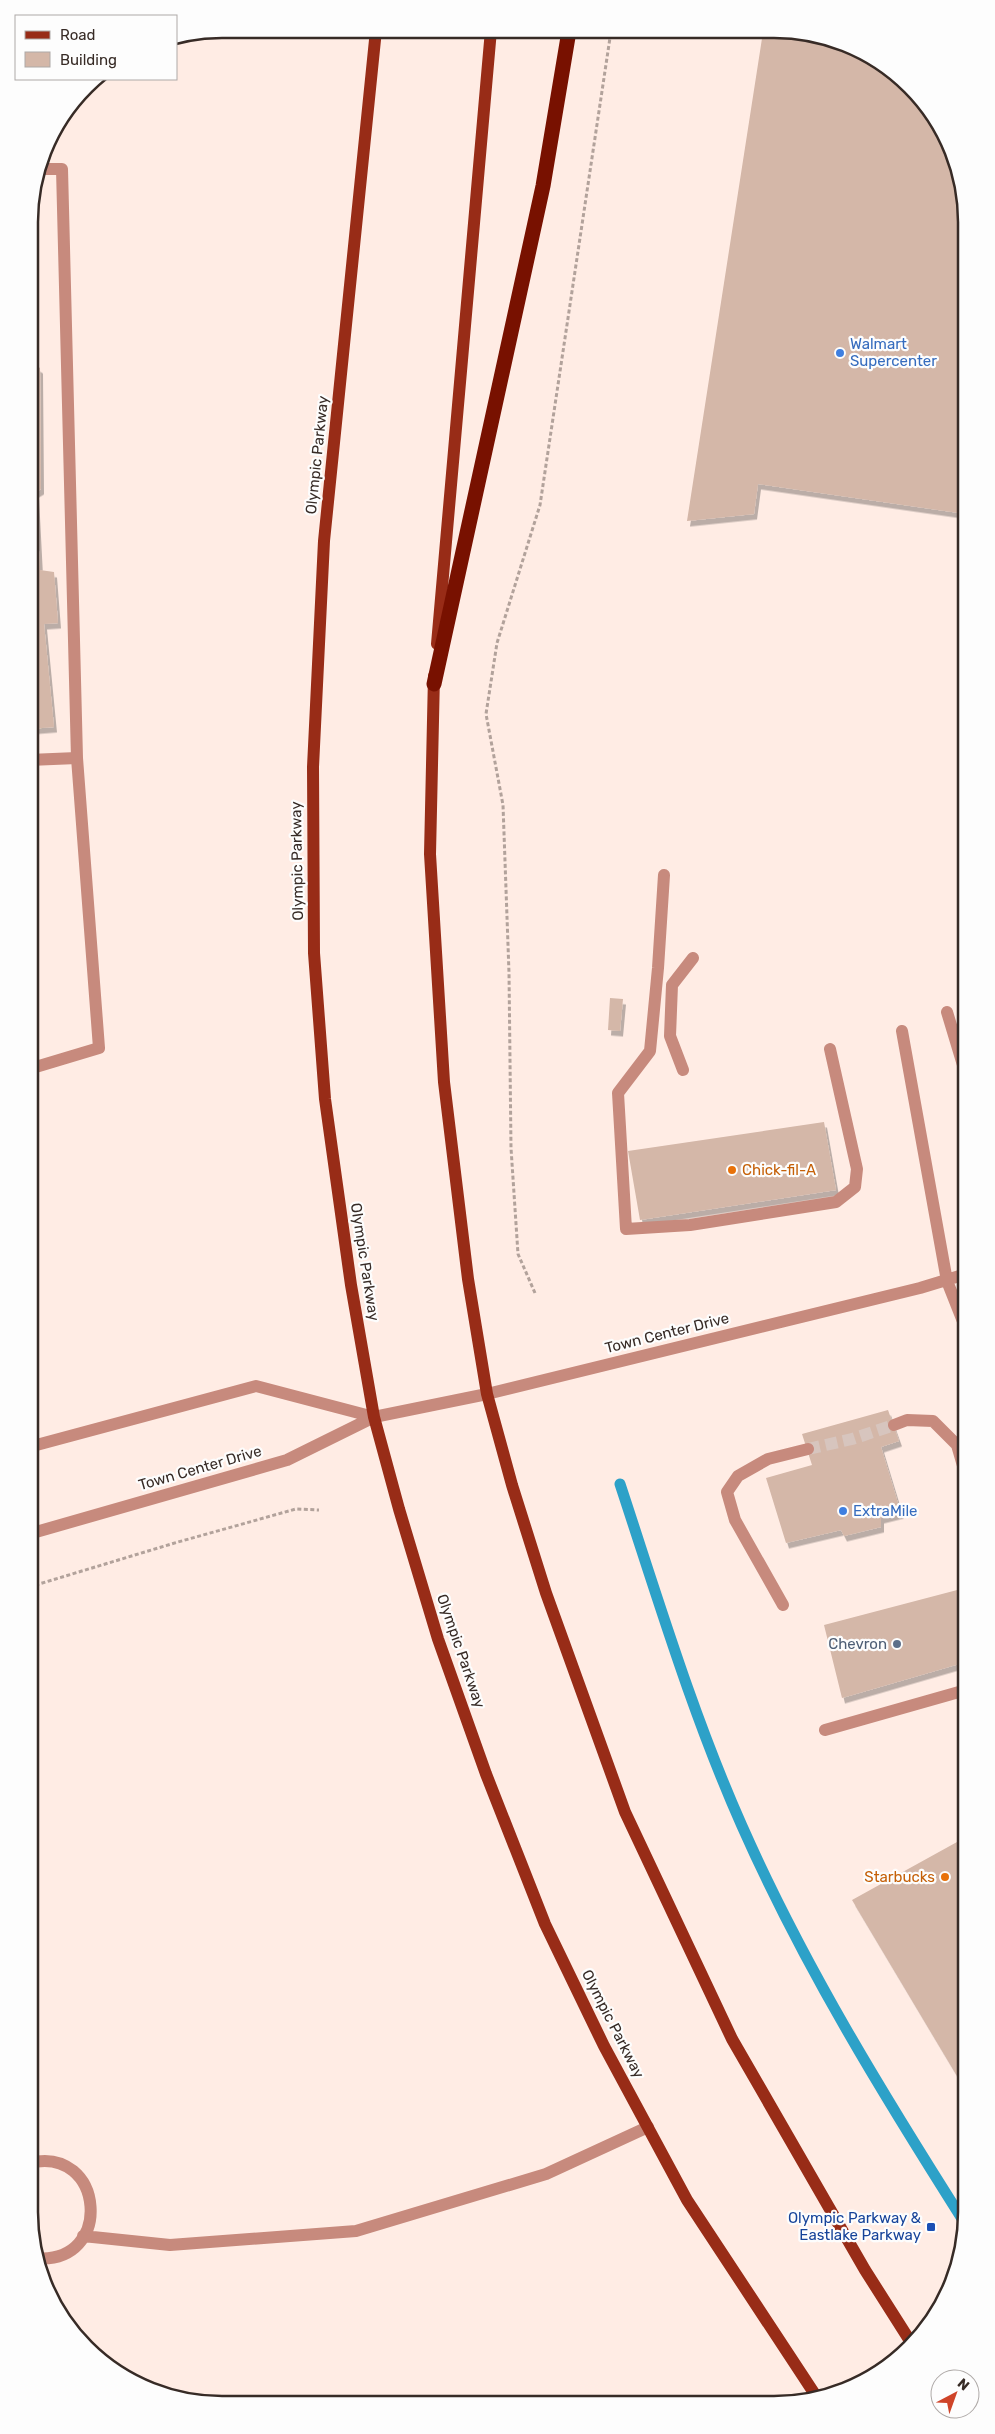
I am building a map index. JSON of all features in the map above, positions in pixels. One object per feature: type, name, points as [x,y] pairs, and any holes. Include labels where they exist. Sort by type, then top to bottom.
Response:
[{"type":"highway","points":[[434,684],[543,186],[568,38]]},
{"type":"main road","name":"Olympic Parkway","points":[[375,38],[324,541],[312,767],[314,953],[324,1099],[351,1285],[374,1417],[438,1639],[489,1783],[545,1924],[604,2046],[687,2200],[813,2392]]},
{"type":"main road","points":[[490,38],[434,684],[430,854],[444,1082],[468,1279],[487,1394],[546,1593],[625,1812],[732,2039],[865,2270],[908,2338]]},
{"type":"street","points":[[38,1066],[99,1048],[77,758],[62,169],[45,169]]},
{"type":"street","points":[[38,760],[77,758]]},
{"type":"street","points":[[664,875],[650,1051],[618,1093],[626,1229],[690,1225],[836,1202],[855,1187],[857,1169],[830,1049]]},
{"type":"street","points":[[683,1070],[670,1036],[672,985],[693,958]]},
{"type":"street","points":[[947,1012],[958,1048]]},
{"type":"street","points":[[902,1031],[947,1281],[958,1309]]},
{"type":"street","name":"Town Center Drive","points":[[38,1531],[287,1460],[374,1417],[487,1394],[958,1277]]},
{"type":"street","name":"Town Center Drive","points":[[38,1445],[256,1386],[374,1417]]},
{"type":"street","points":[[894,1425],[907,1420],[933,1421],[957,1445],[958,1448]]},
{"type":"street","points":[[783,1605],[735,1520],[727,1492],[738,1476],[768,1459],[808,1450]]},
{"type":"street","points":[[825,1730],[958,1692]]},
{"type":"street","points":[[84,2236],[170,2245],[356,2231],[546,2174],[648,2126]]},
{"type":"street","points":[[38,2160],[46,2160],[61,2164],[74,2172],[85,2184],[91,2198],[92,2215],[88,2231],[78,2245],[64,2254],[44,2259]]},
{"type":"path","points":[[535,1293],[518,1254],[512,1148],[510,973],[503,805],[486,714],[497,643],[540,505],[610,38]]},
{"type":"path","points":[[38,1584],[296,1509],[320,1510]]},
{"type":"building","name":"Walmart Supercenter","points":[[762,38],[798,39],[833,47],[866,62],[904,91],[933,130],[948,162],[956,197],[958,222],[958,513],[758,484],[754,514],[687,521]]},
{"type":"building","points":[[38,367],[40,368],[41,489],[38,491]]},
{"type":"building","points":[[38,531],[40,570],[54,572],[58,623],[44,624],[54,727],[38,728]]},
{"type":"building","points":[[610,998],[623,999],[620,1031],[608,1030]]},
{"type":"building","name":"Chick-fil-A","points":[[824,1122],[836,1190],[640,1220],[628,1151]]},
{"type":"building","points":[[888,1410],[899,1441],[881,1447],[901,1513],[881,1518],[881,1527],[844,1536],[841,1530],[786,1543],[766,1478],[812,1465],[802,1434]]},
{"type":"building","name":"Chevron","points":[[958,1590],[958,1664],[842,1698],[824,1625]]},
{"type":"building","points":[[957,1842],[958,1844],[958,2078],[852,1900]]},
{"type":"waterway","points":[[620,1484],[692,1700],[724,1784],[766,1878],[818,1980],[875,2079],[958,2212]]},
{"type":"tunnel","points":[[808,1449],[852,1439],[894,1425]]},
{"type":"place","name":"Walmart Supercenter","points":[[840,353]]},
{"type":"place","name":"Chick-fil-A","points":[[732,1170]]},
{"type":"place","name":"ExtraMile","points":[[843,1511]]},
{"type":"place","name":"Chevron","points":[[897,1644]]},
{"type":"place","name":"Starbucks","points":[[945,1877]]},
{"type":"place","name":"Olympic Parkway & Eastlake Parkway","points":[[931,2227]]}]
